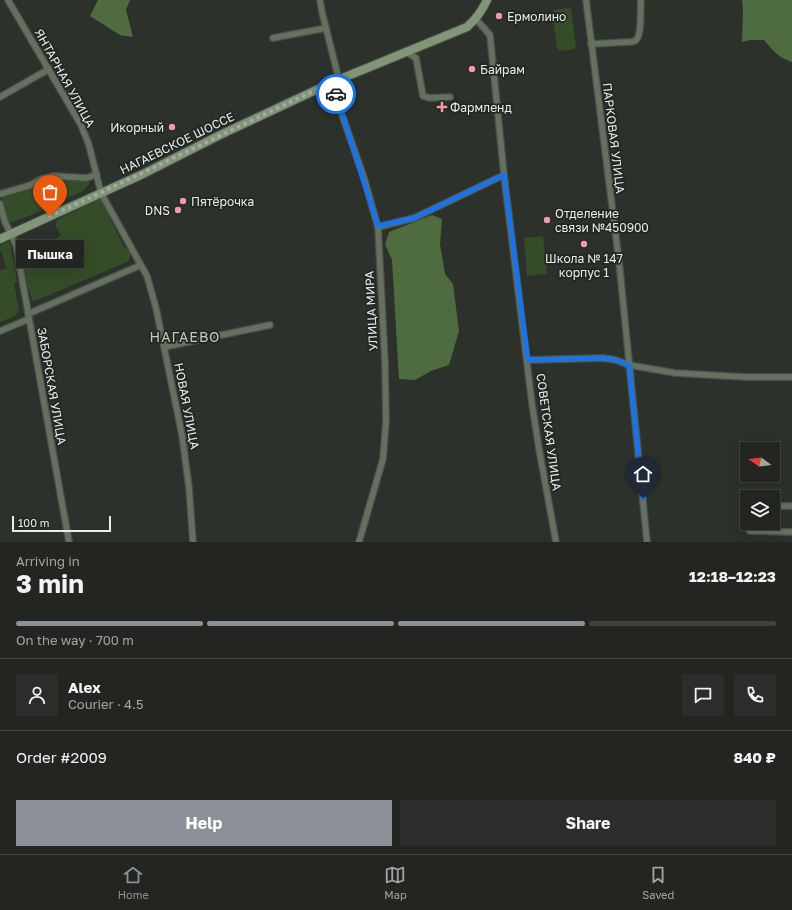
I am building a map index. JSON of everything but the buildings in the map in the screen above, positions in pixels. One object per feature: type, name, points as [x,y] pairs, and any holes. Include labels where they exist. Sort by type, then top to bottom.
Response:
[{"type":"street","name":"ЯНТАРНАЯ УЛИЦА","points":[[8,0],[81,125],[89,145],[101,193]]},
{"type":"street","name":"УЛИЦА МИРА","points":[[320,0],[336,81],[339,106],[364,178],[378,226],[385,362],[386,422],[383,459],[359,542]]},
{"type":"street","name":"ПАРКОВАЯ УЛИЦА","points":[[586,0],[619,261],[647,542]]},
{"type":"street","points":[[591,44],[634,42],[638,38],[640,31],[640,0]]},
{"type":"street","name":"НАГАЕВСКОЕ ШОССЕ","points":[[0,239],[143,174],[220,135],[336,81],[467,27],[482,11],[486,1]]},
{"type":"street","name":"СОВЕТСКАЯ УЛИЦА","points":[[476,19],[490,35],[504,175],[539,449],[556,542]]},
{"type":"street","points":[[273,38],[326,28]]},
{"type":"street","points":[[406,52],[416,58],[423,96],[429,98],[450,97]]},
{"type":"street","points":[[0,97],[49,69]]},
{"type":"street","points":[[0,194],[31,185],[41,179],[54,176],[87,178],[97,174]]},
{"type":"street","points":[[378,226],[414,218],[504,175]]},
{"type":"street","name":"НОВАЯ УЛИЦА","points":[[101,193],[147,276],[164,347],[182,435],[189,488],[193,542]]},
{"type":"street","name":"ЗАБОРСКАЯ УЛИЦА","points":[[0,204],[16,245],[69,542]]},
{"type":"street","points":[[0,331],[28,316],[141,265]]},
{"type":"street","points":[[164,347],[270,325]]},
{"type":"street","points":[[528,360],[603,358],[616,360],[629,365],[698,376],[792,377]]},
{"type":"street","points":[[780,506],[792,506]]},
{"type":"street","points":[[750,531],[792,532]]},
{"type":"shaded area","points":[[98,0],[130,0],[126,10],[133,37],[120,35],[90,16]]},
{"type":"shaded area","points":[[742,0],[792,0],[792,62],[779,56],[764,40],[750,40],[742,42]]},
{"type":"shaded area","points":[[571,9],[576,46],[574,49],[560,51],[557,48],[552,13],[554,10]]},
{"type":"shaded area","points":[[69,178],[89,181],[89,184],[83,191],[29,216],[9,223],[1,197],[43,181]]},
{"type":"shaded area","points":[[96,200],[101,200],[124,247],[131,252],[129,261],[33,302],[24,275],[22,252],[42,244],[45,248],[61,235],[55,226],[57,220]]},
{"type":"shaded area","points":[[432,215],[442,219],[440,244],[445,274],[453,284],[459,331],[449,365],[431,371],[415,380],[399,379],[392,260],[385,244],[389,232]]},
{"type":"shaded area","points":[[543,236],[547,274],[527,276],[524,238]]},
{"type":"shaded area","points":[[5,242],[10,243],[17,281],[14,284],[19,309],[15,316],[0,322],[0,270],[7,268],[0,246]]},
{"type":"way so far","points":[[50,216],[143,174],[220,135],[333,82],[336,94]]},
{"type":"place","name":"Ермолино","points":[[499,16]]},
{"type":"place","name":"Байрам","points":[[472,69]]},
{"type":"place","name":"Фармленд","points":[[442,107]]},
{"type":"place","name":"Икорный","points":[[172,127]]},
{"type":"place","name":"Пятёрочка","points":[[183,201]]},
{"type":"place","name":"DNS","points":[[178,210]]},
{"type":"place","name":"Пышка","points":[[50,216]]},
{"type":"place","name":"Отделение связи №450900","points":[[547,220]]},
{"type":"place","name":"Школа № 147 корпус 1","points":[[584,244]]},
{"type":"district","name":"НАГАЕВО","points":[[185,336]]},
{"type":"route","points":[[336,94],[364,178],[378,226],[414,218],[504,175],[528,360],[603,358],[616,360],[629,365],[643,498]]}]
